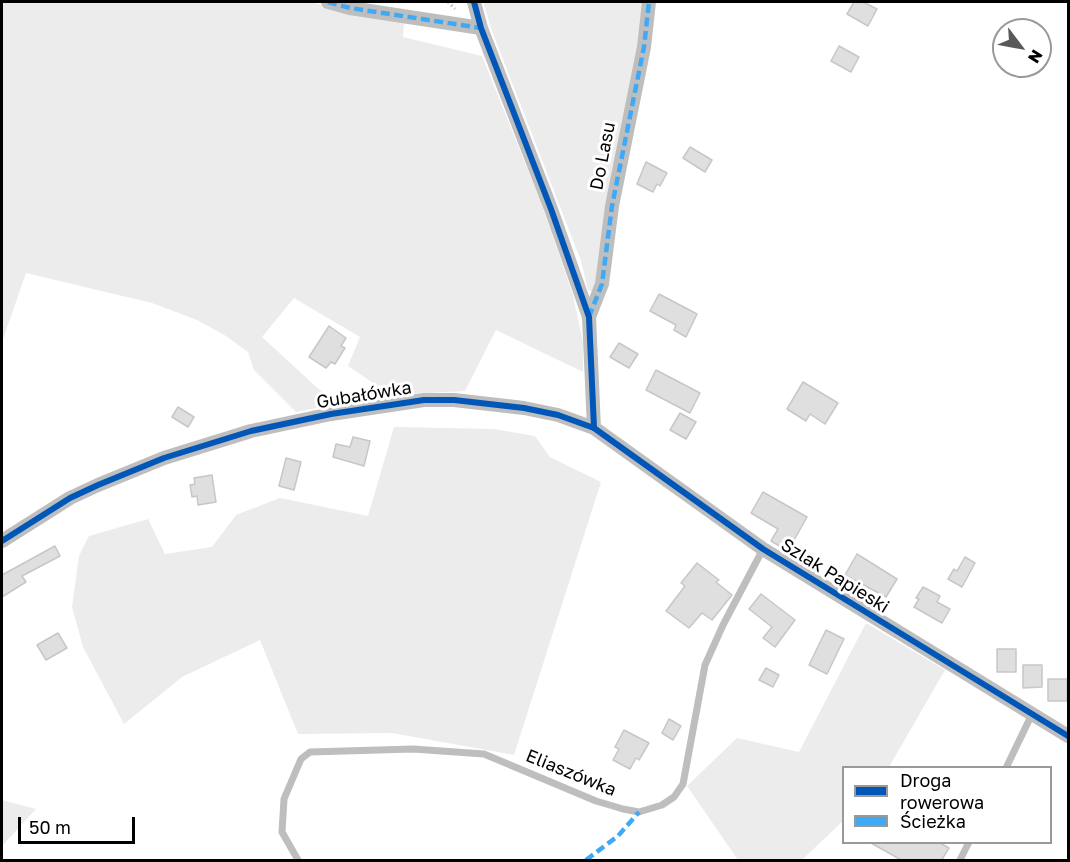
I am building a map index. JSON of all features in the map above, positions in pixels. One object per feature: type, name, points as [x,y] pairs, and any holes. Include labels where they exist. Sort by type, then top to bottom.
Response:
[{"type":"street","points":[[328,2],[350,8],[481,28]]},
{"type":"street","points":[[474,2],[481,28],[551,209],[589,317],[594,428]]},
{"type":"street","name":"Do Lasu","points":[[589,317],[602,284],[612,206],[644,46],[649,2]]},
{"type":"street","name":"Gubałówka","points":[[2,541],[70,498],[164,458],[251,431],[331,414],[423,400],[454,400],[524,408],[558,415],[594,428]]},
{"type":"street","name":"Szlak Papieski","points":[[594,428],[763,549],[1068,736]]},
{"type":"lane","name":"Eliaszówka","points":[[298,861],[282,832],[284,799],[301,759],[310,752],[413,749],[484,754],[596,801],[622,809],[639,812],[662,805],[674,797],[683,784],[705,665],[763,549]]},
{"type":"lane","points":[[1007,766],[1032,714]]},
{"type":"lane","points":[[960,861],[968,844]]},
{"type":"shaded area","points":[[2,2],[309,2],[404,23],[403,37],[482,56],[540,200],[573,295],[583,343],[583,372],[496,330],[465,391],[391,395],[348,366],[360,337],[294,298],[262,337],[335,404],[296,412],[254,370],[248,352],[226,336],[197,320],[152,303],[26,273],[2,342]]},
{"type":"shaded area","points":[[483,2],[646,2],[593,292],[588,290],[581,261],[492,31]]},
{"type":"shaded area","points":[[394,427],[494,429],[535,436],[550,457],[601,482],[514,755],[392,733],[298,734],[260,640],[182,677],[124,724],[83,647],[72,607],[79,556],[89,536],[148,519],[165,554],[212,547],[236,515],[280,498],[368,516]]},
{"type":"shaded area","points":[[866,623],[945,670],[890,766],[842,766],[842,822],[802,860],[738,860],[687,786],[737,738],[799,752]]},
{"type":"shaded area","points":[[2,800],[36,809],[2,846]]},
{"type":"building","points":[[854,2],[863,2],[877,9],[868,26],[847,14]]},
{"type":"building","points":[[839,46],[859,57],[851,72],[831,61]]},
{"type":"building","points":[[690,147],[712,160],[705,172],[683,158]]},
{"type":"building","points":[[646,162],[667,173],[660,186],[657,184],[653,192],[637,184]]},
{"type":"building","points":[[659,294],[697,314],[686,337],[674,330],[676,325],[650,311]]},
{"type":"building","points":[[329,326],[346,338],[341,346],[345,348],[335,364],[331,362],[326,368],[309,357]]},
{"type":"building","points":[[619,343],[638,354],[629,368],[610,357]]},
{"type":"building","points":[[656,370],[700,393],[690,413],[646,390]]},
{"type":"building","points":[[803,382],[838,403],[825,424],[810,414],[806,421],[787,409]]},
{"type":"building","points":[[178,407],[194,417],[188,427],[172,417]]},
{"type":"building","points":[[680,413],[696,422],[686,439],[670,430]]},
{"type":"building","points":[[353,437],[370,441],[364,466],[333,457],[336,444],[350,447]]},
{"type":"building","points":[[286,458],[301,462],[294,490],[279,486]]},
{"type":"building","points":[[212,475],[216,502],[198,505],[197,496],[192,497],[190,485],[195,484],[194,478]]},
{"type":"building","points":[[763,492],[807,517],[788,551],[771,541],[778,529],[751,513]]},
{"type":"building","points":[[55,546],[60,556],[22,576],[26,582],[2,597],[2,575]]},
{"type":"building","points":[[857,554],[897,579],[886,597],[845,575]]},
{"type":"building","points":[[965,557],[975,563],[962,587],[948,579],[954,569],[957,571]]},
{"type":"building","points":[[697,563],[719,580],[716,582],[732,595],[712,620],[702,613],[689,628],[666,611],[685,586],[681,583]]},
{"type":"building","points":[[923,587],[940,596],[937,602],[950,609],[942,623],[914,607],[919,599],[916,598]]},
{"type":"building","points":[[761,594],[795,620],[775,647],[763,638],[772,627],[749,609]]},
{"type":"building","points":[[826,630],[844,639],[827,674],[809,665]]},
{"type":"building","points":[[58,633],[67,648],[46,660],[37,645]]},
{"type":"building","points":[[997,649],[1016,649],[1016,672],[997,672]]},
{"type":"building","points":[[1023,665],[1042,665],[1042,687],[1023,688]]},
{"type":"building","points":[[766,668],[779,675],[773,687],[759,680]]},
{"type":"building","points":[[1048,679],[1067,679],[1067,701],[1048,701]]},
{"type":"building","points":[[669,719],[681,726],[673,740],[662,733]]},
{"type":"building","points":[[624,730],[649,743],[639,760],[636,758],[630,769],[613,760],[619,749],[615,747]]},
{"type":"building","points":[[873,844],[942,844],[949,848],[941,861],[903,861]]},
{"type":"marked path","points":[[328,2],[350,8],[481,28]]},
{"type":"marked path","points":[[589,317],[602,284],[612,206],[644,47],[649,2]]},
{"type":"marked path","points":[[586,860],[618,836],[639,812]]},
{"type":"cycle path","points":[[474,2],[481,28],[551,209],[589,317],[594,428]]},
{"type":"cycle path","points":[[2,541],[70,498],[98,485],[164,458],[251,431],[331,414],[424,400],[454,400],[524,408],[558,415],[594,428],[763,549],[1068,736]]}]
